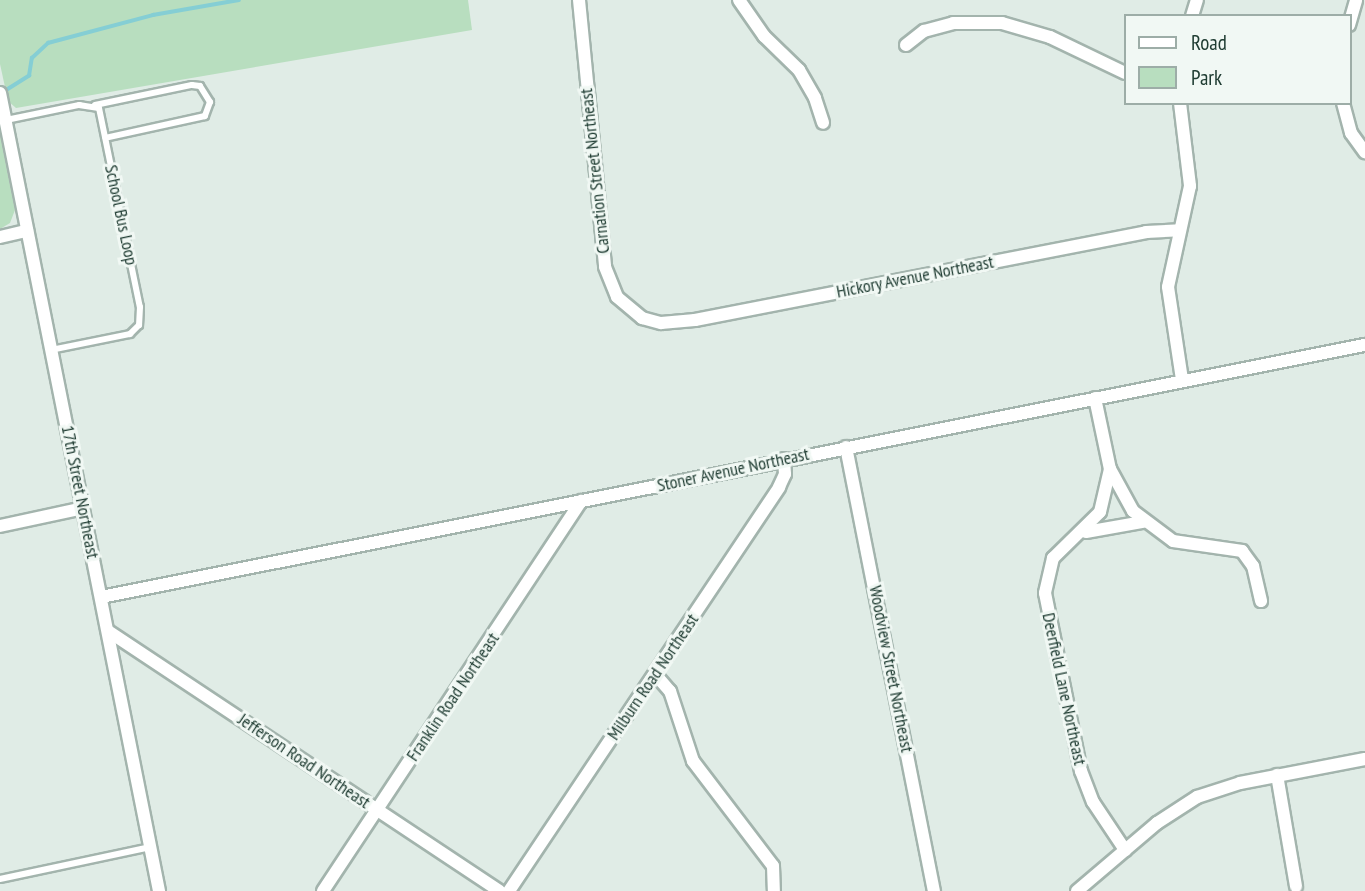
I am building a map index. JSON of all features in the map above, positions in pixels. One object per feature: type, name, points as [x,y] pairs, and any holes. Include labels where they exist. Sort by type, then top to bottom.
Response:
[{"type":"street","name":"Carnation Street Northeast","points":[[579,0],[606,275],[622,304],[650,321]]},
{"type":"street","points":[[739,0],[764,36],[799,70],[823,123]]},
{"type":"street","points":[[1351,18],[1356,0]]},
{"type":"street","points":[[906,45],[923,31],[953,23],[1002,23],[1050,37],[1124,73]]},
{"type":"street","name":"17th Street Northeast","points":[[1,98],[159,891]]},
{"type":"street","points":[[1180,105],[1190,178],[1168,288],[1182,380]]},
{"type":"street","points":[[1344,105],[1351,133],[1365,152]]},
{"type":"street","name":"Hickory Avenue Northeast","points":[[650,321],[695,320],[1146,232],[1180,230]]},
{"type":"street","points":[[0,237],[27,231]]},
{"type":"street","name":"Stoner Avenue Northeast","points":[[101,597],[1365,345]]},
{"type":"street","name":"Deerfield Lane Northeast","points":[[1095,398],[1110,469],[1125,499],[1143,522]]},
{"type":"street","name":"Woodview Street Northeast","points":[[846,447],[934,891]]},
{"type":"street","name":"Milburn Road Northeast","points":[[509,891],[779,487],[785,474],[783,459]]},
{"type":"street","name":"Deerfield Lane Northeast","points":[[1110,469],[1102,507],[1084,532],[1051,561],[1045,581],[1046,602],[1081,771],[1093,802],[1125,850]]},
{"type":"street","name":"Franklin Road Northeast","points":[[323,891],[581,501]]},
{"type":"street","points":[[0,526],[83,508]]},
{"type":"street","points":[[1084,532],[1143,522],[1180,543],[1242,551],[1253,566],[1261,601]]},
{"type":"street","name":"Jefferson Road Northeast","points":[[108,631],[500,891]]},
{"type":"street","points":[[656,674],[670,691],[693,761],[773,866],[774,891]]},
{"type":"street","points":[[1077,891],[1125,850],[1197,796],[1277,775],[1365,759]]},
{"type":"street","points":[[1277,775],[1296,886]]},
{"type":"lane","points":[[6,120],[192,85],[200,86],[210,102],[205,116],[105,138]]},
{"type":"lane","name":"School Bus Loop","points":[[51,350],[130,334],[139,325],[140,307],[105,138],[94,105]]},
{"type":"lane","points":[[0,878],[151,847]]},
{"type":"green space","points":[[0,0],[468,0],[472,30],[16,108],[8,101],[0,64]]},
{"type":"green space","points":[[0,135],[15,210],[10,223],[0,229]]},
{"type":"waterway","points":[[3,92],[29,76],[32,58],[48,43],[153,15],[239,0]]}]
